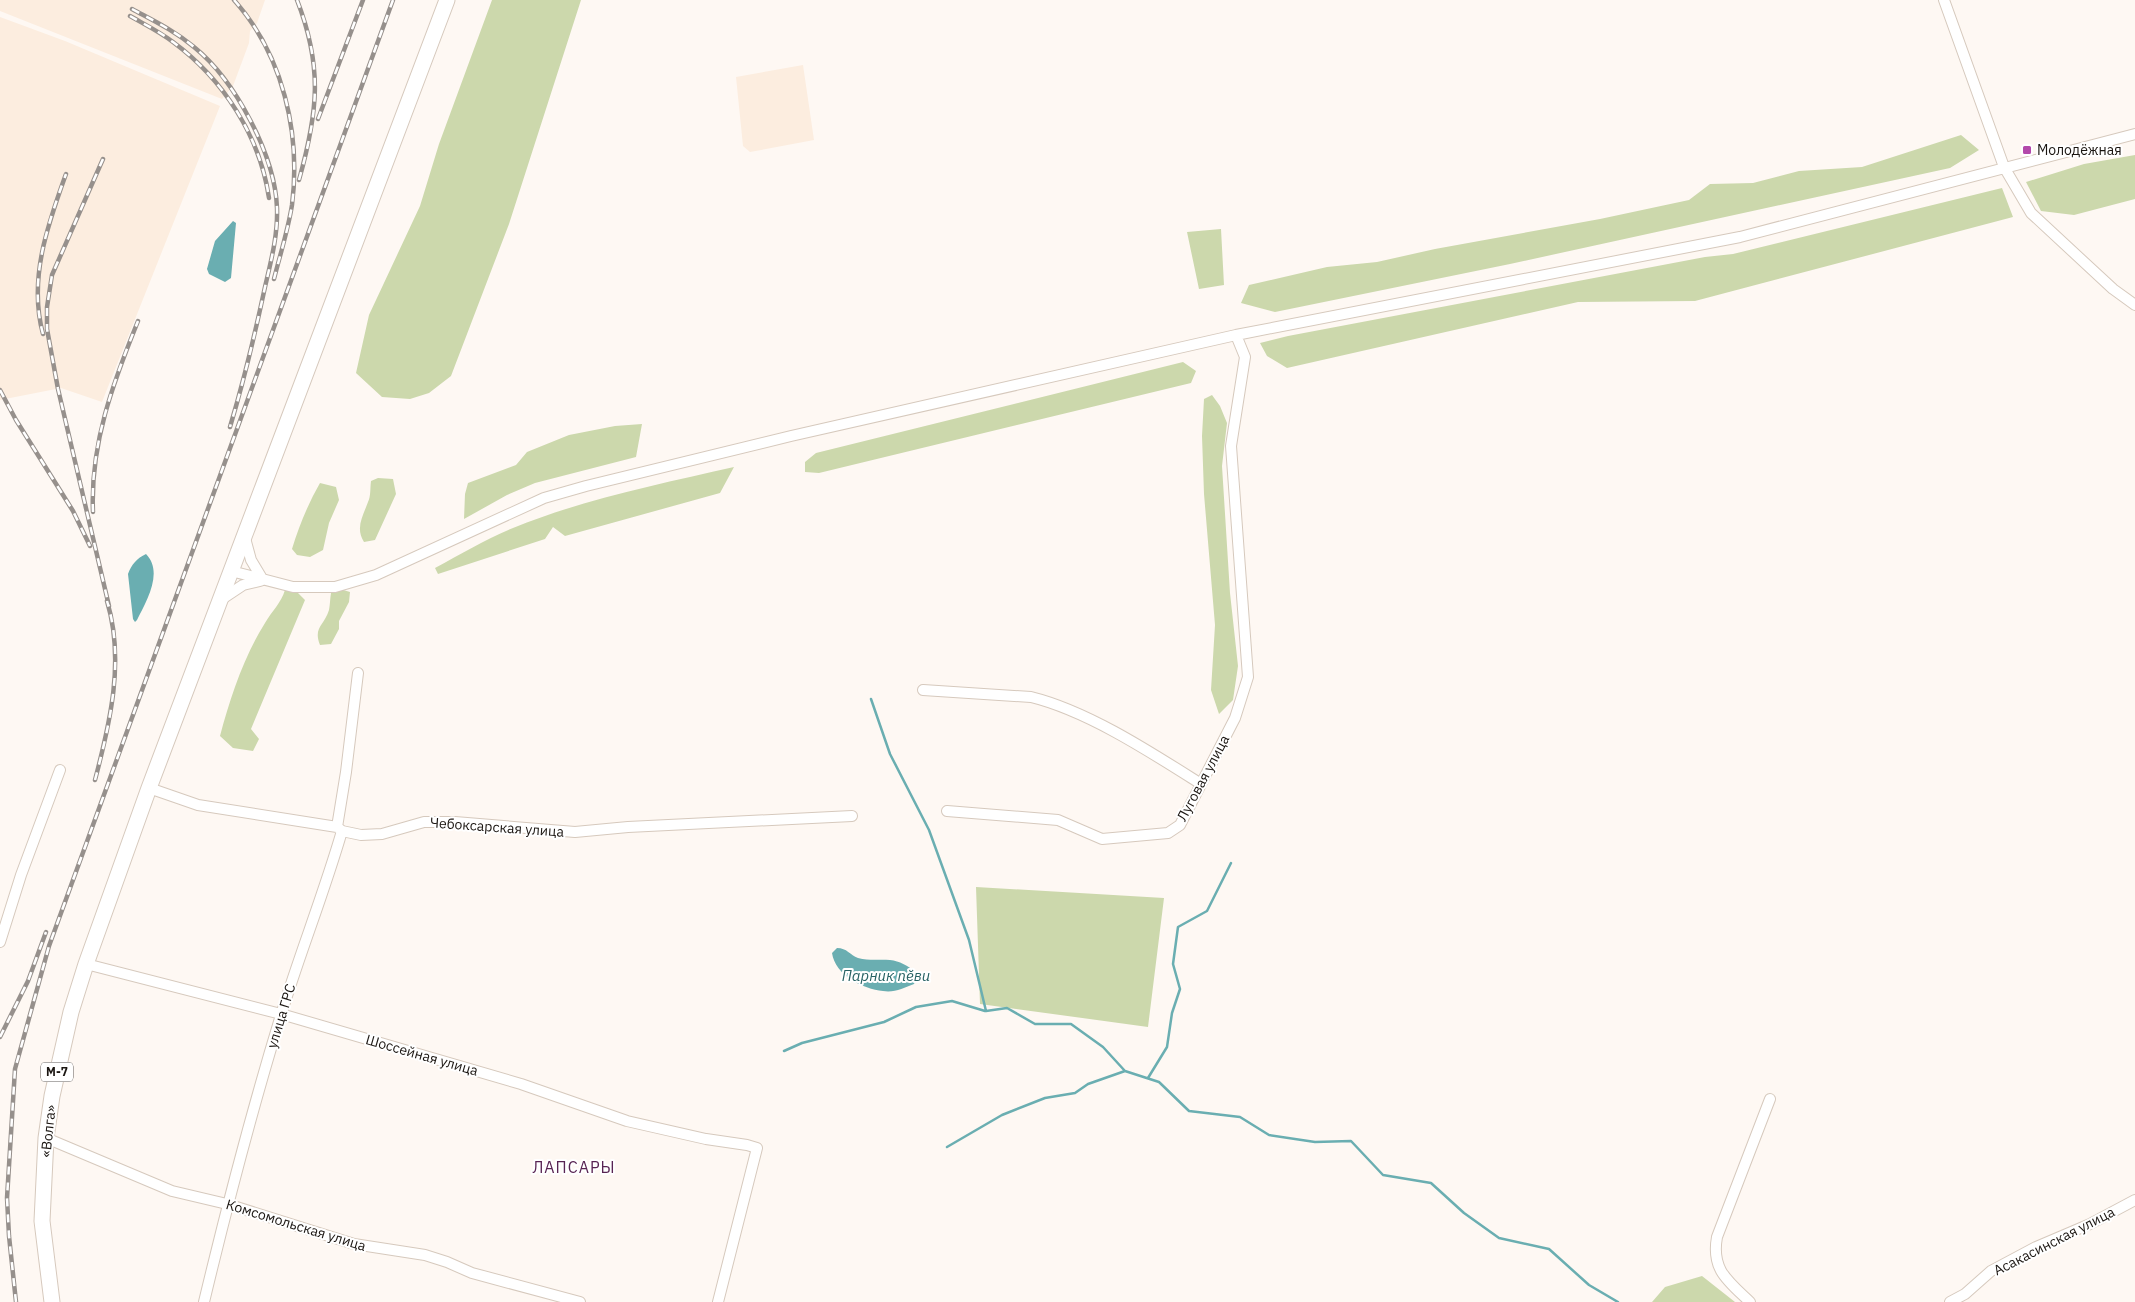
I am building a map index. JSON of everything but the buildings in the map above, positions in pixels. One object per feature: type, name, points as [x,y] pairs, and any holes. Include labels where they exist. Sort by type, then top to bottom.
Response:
[{"type":"highway","name":"«Волга»","points":[[52,1302],[42,1221],[46,1138],[60,1055],[71,1012],[86,964],[149,788],[447,0]]},
{"type":"street","points":[[1944,0],[2004,167],[2031,213],[2113,289],[2135,306]]},
{"type":"street","points":[[231,571],[293,587],[335,587],[355,582],[544,498],[586,486],[791,436],[1236,335],[1740,237],[2135,134]]},
{"type":"street","name":"Луговая улица","points":[[947,811],[1058,820],[1102,839],[1168,833],[1180,825],[1235,718],[1248,677],[1231,446],[1245,357],[1236,335]]},
{"type":"street","points":[[245,535],[251,560],[263,580]]},
{"type":"street","points":[[220,600],[243,585],[263,580]]},
{"type":"street","name":"улица ГРС","points":[[204,1302],[227,1204],[281,1014],[330,873],[339,829],[358,673]]},
{"type":"street","points":[[923,690],[1031,697],[1045,701],[1097,724],[1146,750],[1201,784]]},
{"type":"street","points":[[0,942],[21,875],[60,770]]},
{"type":"street","name":"Чебоксарская улица","points":[[149,788],[198,805],[339,829],[361,835],[382,834],[424,822],[575,832],[628,827],[852,816]]},
{"type":"street","name":"Шоссейная улица","points":[[86,964],[281,1014],[521,1084],[627,1121],[706,1138],[747,1144],[757,1148],[718,1302]]},
{"type":"street","points":[[1750,1302],[1727,1280],[1719,1269],[1715,1250],[1717,1237],[1770,1099]]},
{"type":"street","name":"Комсомольская улица","points":[[46,1138],[172,1191],[227,1204],[354,1244],[425,1255],[472,1273],[580,1302]]},
{"type":"street","name":"Асакасинская улица","points":[[1950,1302],[1965,1294],[1991,1271],[2036,1247],[2090,1224],[2135,1200]]},
{"type":"shaded area","points":[[0,0],[265,0],[257,23],[250,31],[249,43],[233,86],[222,99],[0,11]]},
{"type":"shaded area","points":[[0,17],[65,41],[220,106],[102,402],[61,388],[0,400]]},
{"type":"shaded area","points":[[803,65],[814,140],[750,152],[743,146],[736,77]]},
{"type":"green space","points":[[492,0],[581,0],[509,224],[451,376],[429,393],[410,399],[382,397],[356,373],[369,315],[420,206],[439,144]]},
{"type":"green space","points":[[1961,135],[1979,150],[1950,168],[1510,264],[1275,312],[1241,303],[1249,285],[1327,267],[1377,262],[1689,200],[1710,184],[1753,183],[1799,171],[1862,167]]},
{"type":"green space","points":[[2135,155],[2135,199],[2074,215],[2041,211],[2026,182],[2084,164]]},
{"type":"green space","points":[[2002,188],[2013,217],[1695,301],[1578,302],[1287,368],[1267,356],[1260,343],[1288,336],[1705,257],[1733,254]]},
{"type":"green space","points":[[1221,229],[1224,285],[1199,289],[1187,232]]},
{"type":"green space","points":[[1183,362],[1196,371],[1191,383],[819,473],[805,472],[805,462],[816,453]]},
{"type":"green space","points":[[1212,395],[1220,406],[1227,423],[1222,466],[1230,593],[1238,666],[1233,700],[1219,714],[1211,690],[1215,625],[1204,494],[1202,436],[1204,399]]},
{"type":"green space","points":[[642,424],[636,457],[535,483],[507,495],[464,519],[465,494],[468,483],[516,465],[527,452],[569,435],[615,426]]},
{"type":"green space","points":[[734,467],[720,493],[565,536],[553,527],[545,539],[438,574],[435,568],[493,537],[540,518],[595,500]]},
{"type":"green space","points":[[378,478],[393,479],[396,494],[375,540],[364,542],[360,532],[361,522],[370,497],[371,481]]},
{"type":"green space","points":[[320,483],[336,487],[339,500],[329,523],[323,550],[310,557],[297,555],[292,549],[308,507]]},
{"type":"green space","points":[[340,589],[350,592],[349,602],[339,621],[339,629],[331,644],[320,645],[318,630],[329,610],[331,593]]},
{"type":"green space","points":[[285,590],[298,593],[305,600],[251,729],[259,739],[253,751],[233,748],[220,736],[228,707],[244,663],[257,636]]},
{"type":"green space","points":[[976,887],[1164,898],[1148,1027],[980,1004]]},
{"type":"green space","points":[[1702,1276],[1735,1302],[1652,1302],[1665,1287]]},
{"type":"water","points":[[233,221],[236,223],[231,278],[225,282],[209,274],[207,269],[215,241]]},
{"type":"water","points":[[146,554],[151,561],[153,569],[152,587],[135,622],[133,619],[128,574],[135,562]]},
{"type":"water","name":"Парник пӗви","points":[[837,948],[843,949],[858,958],[897,961],[915,971],[917,977],[914,984],[895,991],[875,990],[851,980],[838,968],[832,953]]},
{"type":"waterway","points":[[871,699],[890,754],[929,830],[969,940],[986,1011],[1007,1008],[1035,1024],[1071,1024],[1103,1047],[1125,1071],[1159,1082],[1189,1111],[1240,1117],[1269,1135],[1315,1142],[1351,1141],[1383,1175],[1431,1183],[1464,1213],[1499,1238],[1549,1249],[1589,1285],[1618,1302]]},
{"type":"waterway","points":[[1148,1078],[1167,1047],[1172,1013],[1180,989],[1173,964],[1178,927],[1207,911],[1231,863]]},
{"type":"waterway","points":[[784,1051],[802,1043],[884,1022],[916,1007],[952,1001],[985,1011]]},
{"type":"waterway","points":[[947,1147],[1002,1115],[1045,1098],[1075,1093],[1088,1084],[1125,1071]]},
{"type":"railway","points":[[234,0],[251,22],[265,45],[285,96],[291,123],[294,150],[292,205],[274,279]]},
{"type":"railway","points":[[297,0],[311,47],[315,90],[314,111],[299,180]]},
{"type":"railway","points":[[318,119],[363,0]]},
{"type":"railway","points":[[16,1302],[7,1198],[15,1069],[49,946],[393,0]]},
{"type":"railway","points":[[132,9],[187,41],[209,61],[224,79],[238,98],[261,142],[275,187],[277,218],[274,248],[249,357],[230,427]]},
{"type":"railway","points":[[130,16],[173,42],[208,73],[223,91],[248,131],[264,175],[269,198]]},
{"type":"railway","points":[[103,159],[52,275],[47,307],[47,329],[58,389],[109,606]]},
{"type":"railway","points":[[43,334],[39,313],[39,272],[47,232],[66,174]]},
{"type":"railway","points":[[93,512],[95,462],[99,438],[112,391],[138,321]]},
{"type":"railway","points":[[0,390],[16,420],[73,511],[90,546]]},
{"type":"railway","points":[[95,780],[110,714],[115,669],[115,646],[107,601]]},
{"type":"railway","points":[[0,1037],[28,981],[46,932]]},
{"type":"place","name":"Молодёжная","points":[[2027,150]]},
{"type":"district","name":"ЛАПСАРЫ","points":[[574,1167]]}]
